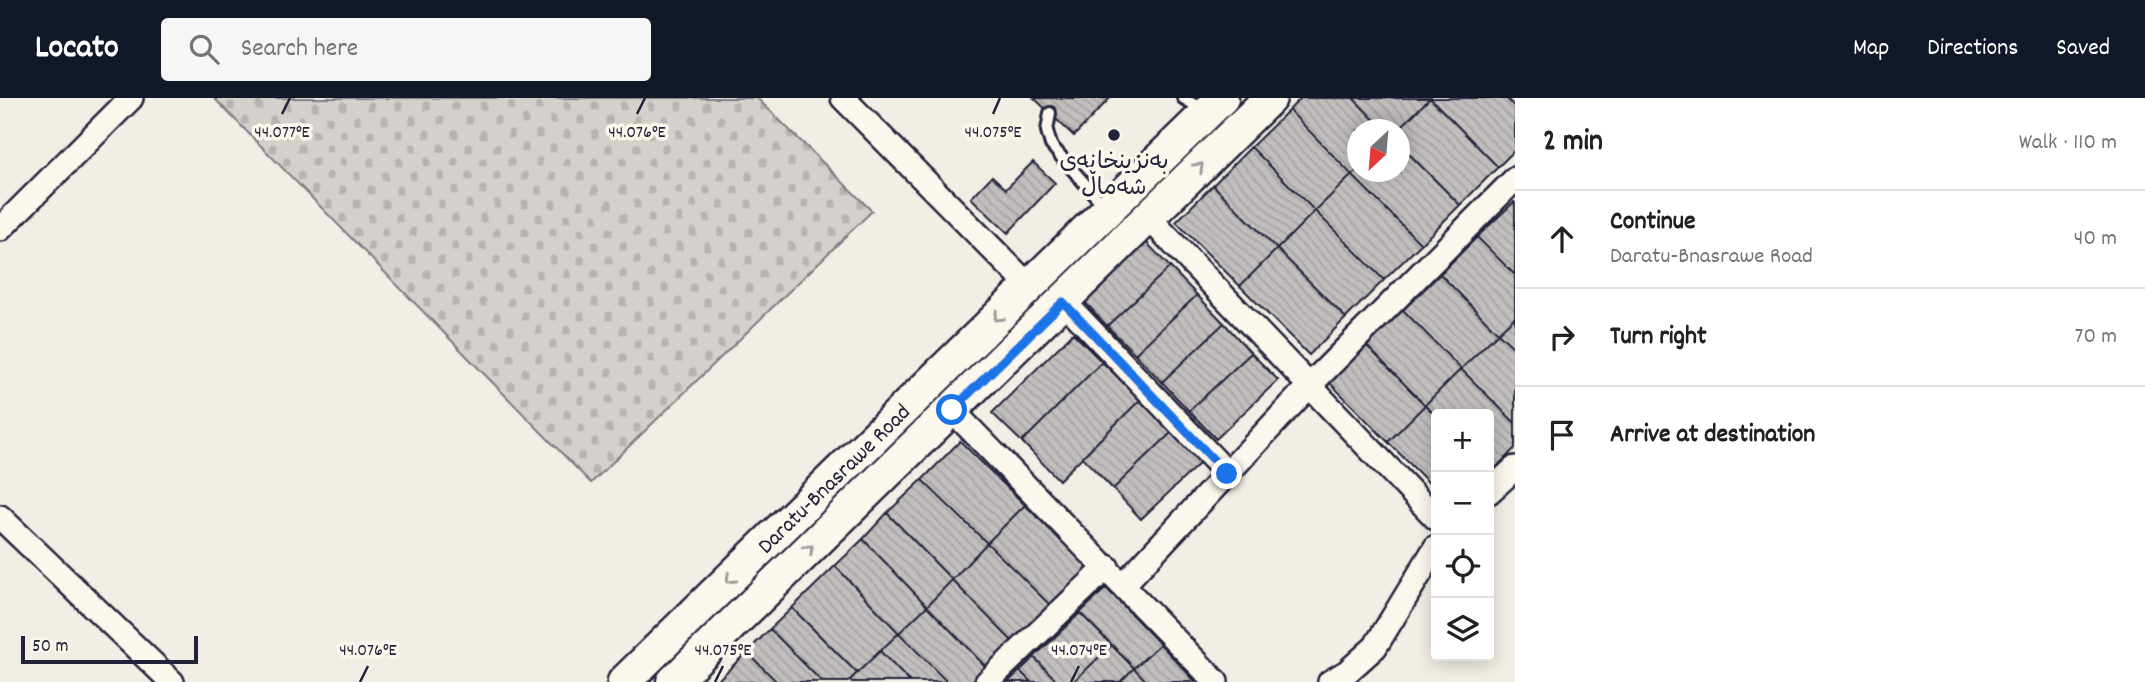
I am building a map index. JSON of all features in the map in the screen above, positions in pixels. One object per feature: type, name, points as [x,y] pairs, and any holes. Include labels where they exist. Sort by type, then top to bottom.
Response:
[{"type":"street","points":[[0,229],[131,98]]},
{"type":"street","points":[[843,98],[1029,286]]},
{"type":"street","name":"Daratu-Bnasrawe Road","points":[[673,682],[1270,98]]},
{"type":"street","name":"Daratu-Bnasrawe Road","points":[[624,682],[1108,210],[1204,103]]},
{"type":"street","points":[[1124,585],[1309,386],[1515,179]]},
{"type":"street","points":[[1148,217],[1431,513]]},
{"type":"street","points":[[1067,250],[1091,274]]},
{"type":"street","points":[[1063,302],[1227,474]]},
{"type":"street","points":[[952,410],[1216,682]]},
{"type":"street","points":[[1494,487],[1515,468]]},
{"type":"street","points":[[0,517],[172,682]]},
{"type":"street","points":[[1330,682],[1347,672],[1375,647],[1431,555]]},
{"type":"street","points":[[987,682],[1107,567]]},
{"type":"lane","points":[[1051,113],[1047,131],[1051,145],[1108,210]]},
{"type":"green space","points":[[214,98],[757,98],[872,211],[591,483]]},
{"type":"building","points":[[1034,98],[1110,98],[1074,136]]},
{"type":"building","points":[[1301,98],[1353,98],[1373,119],[1347,119],[1347,170],[1289,110]]},
{"type":"building","points":[[1353,98],[1430,98],[1409,119],[1373,119]]},
{"type":"building","points":[[1430,98],[1498,167],[1460,205],[1410,155],[1409,119]]},
{"type":"building","points":[[1430,98],[1506,98],[1515,107],[1515,150],[1498,167]]},
{"type":"building","points":[[1289,110],[1347,170],[1347,180],[1315,211],[1251,147]]},
{"type":"building","points":[[1251,147],[1315,211],[1277,249],[1213,185]]},
{"type":"building","points":[[1410,155],[1460,205],[1421,244],[1359,182],[1410,182]]},
{"type":"building","points":[[1033,162],[1055,183],[1008,233],[971,198],[992,176],[1006,189]]},
{"type":"building","points":[[1347,180],[1347,182],[1359,182],[1421,244],[1384,280],[1315,211]]},
{"type":"building","points":[[1213,185],[1277,249],[1240,286],[1176,222]]},
{"type":"building","points":[[1515,203],[1515,275],[1477,237]]},
{"type":"building","points":[[1315,211],[1384,280],[1346,318],[1277,249]]},
{"type":"building","points":[[1477,237],[1515,275],[1515,317],[1498,333],[1440,274]]},
{"type":"building","points":[[1143,239],[1170,267],[1107,326],[1081,298]]},
{"type":"building","points":[[1277,249],[1346,318],[1309,355],[1240,286]]},
{"type":"building","points":[[1170,267],[1197,295],[1135,354],[1107,326]]},
{"type":"building","points":[[1440,274],[1498,333],[1461,369],[1403,310]]},
{"type":"building","points":[[1197,295],[1224,323],[1162,382],[1135,354]]},
{"type":"building","points":[[1403,310],[1461,369],[1425,405],[1367,346]]},
{"type":"building","points":[[1515,317],[1515,349],[1498,333]]},
{"type":"building","points":[[1224,323],[1251,353],[1189,411],[1162,382]]},
{"type":"building","points":[[1073,333],[1102,362],[1022,442],[992,413]]},
{"type":"building","points":[[1498,333],[1515,349],[1515,423],[1461,369]]},
{"type":"building","points":[[1367,346],[1425,405],[1388,442],[1330,383]]},
{"type":"building","points":[[1251,353],[1278,380],[1216,439],[1189,411]]},
{"type":"building","points":[[1102,362],[1141,399],[1059,480],[1022,442]]},
{"type":"building","points":[[1461,369],[1515,423],[1515,448],[1494,470],[1494,409],[1431,411],[1425,405]]},
{"type":"building","points":[[1141,399],[1172,432],[1113,489],[1082,457]]},
{"type":"building","points":[[1425,405],[1431,411],[1431,485],[1388,442]]},
{"type":"building","points":[[1172,432],[1202,461],[1141,519],[1113,489]]},
{"type":"building","points":[[960,441],[1025,505],[987,543],[922,480]]},
{"type":"building","points":[[922,480],[987,543],[952,580],[887,513]]},
{"type":"building","points":[[1025,505],[1090,569],[1052,607],[987,543]]},
{"type":"building","points":[[887,513],[952,580],[927,606],[863,539]]},
{"type":"building","points":[[863,539],[927,606],[899,633],[835,566]]},
{"type":"building","points":[[987,543],[1052,607],[1013,642],[952,580]]},
{"type":"building","points":[[835,566],[899,633],[857,673],[792,608]]},
{"type":"building","points":[[952,580],[1013,642],[986,667],[927,606]]},
{"type":"building","points":[[1106,588],[1160,644],[1134,668],[1080,613]]},
{"type":"building","points":[[927,606],[986,667],[971,682],[947,682],[899,633]]},
{"type":"building","points":[[792,608],[857,673],[848,682],[822,682],[770,629]]},
{"type":"building","points":[[1080,613],[1112,645],[1073,682],[1058,682],[1034,657]]},
{"type":"building","points":[[770,629],[822,682],[777,682],[747,652]]},
{"type":"building","points":[[899,633],[947,682],[910,682],[880,651]]},
{"type":"building","points":[[1160,644],[1196,682],[1147,682],[1134,668]]},
{"type":"building","points":[[1112,645],[1134,668],[1120,682],[1073,682]]},
{"type":"building","points":[[880,651],[910,682],[850,680]]},
{"type":"building","points":[[747,652],[777,682],[716,682]]},
{"type":"building","points":[[1034,657],[1058,682],[1031,682],[1020,671]]},
{"type":"building","points":[[1134,668],[1147,682],[1120,682]]},
{"type":"building","points":[[1020,671],[1031,682],[1008,682]]},
{"type":"place","name":"بەنزینخانەی شەماڵ","points":[[1114,135]]},
{"type":"route","points":[[952,410],[1063,302],[1227,474]]}]
